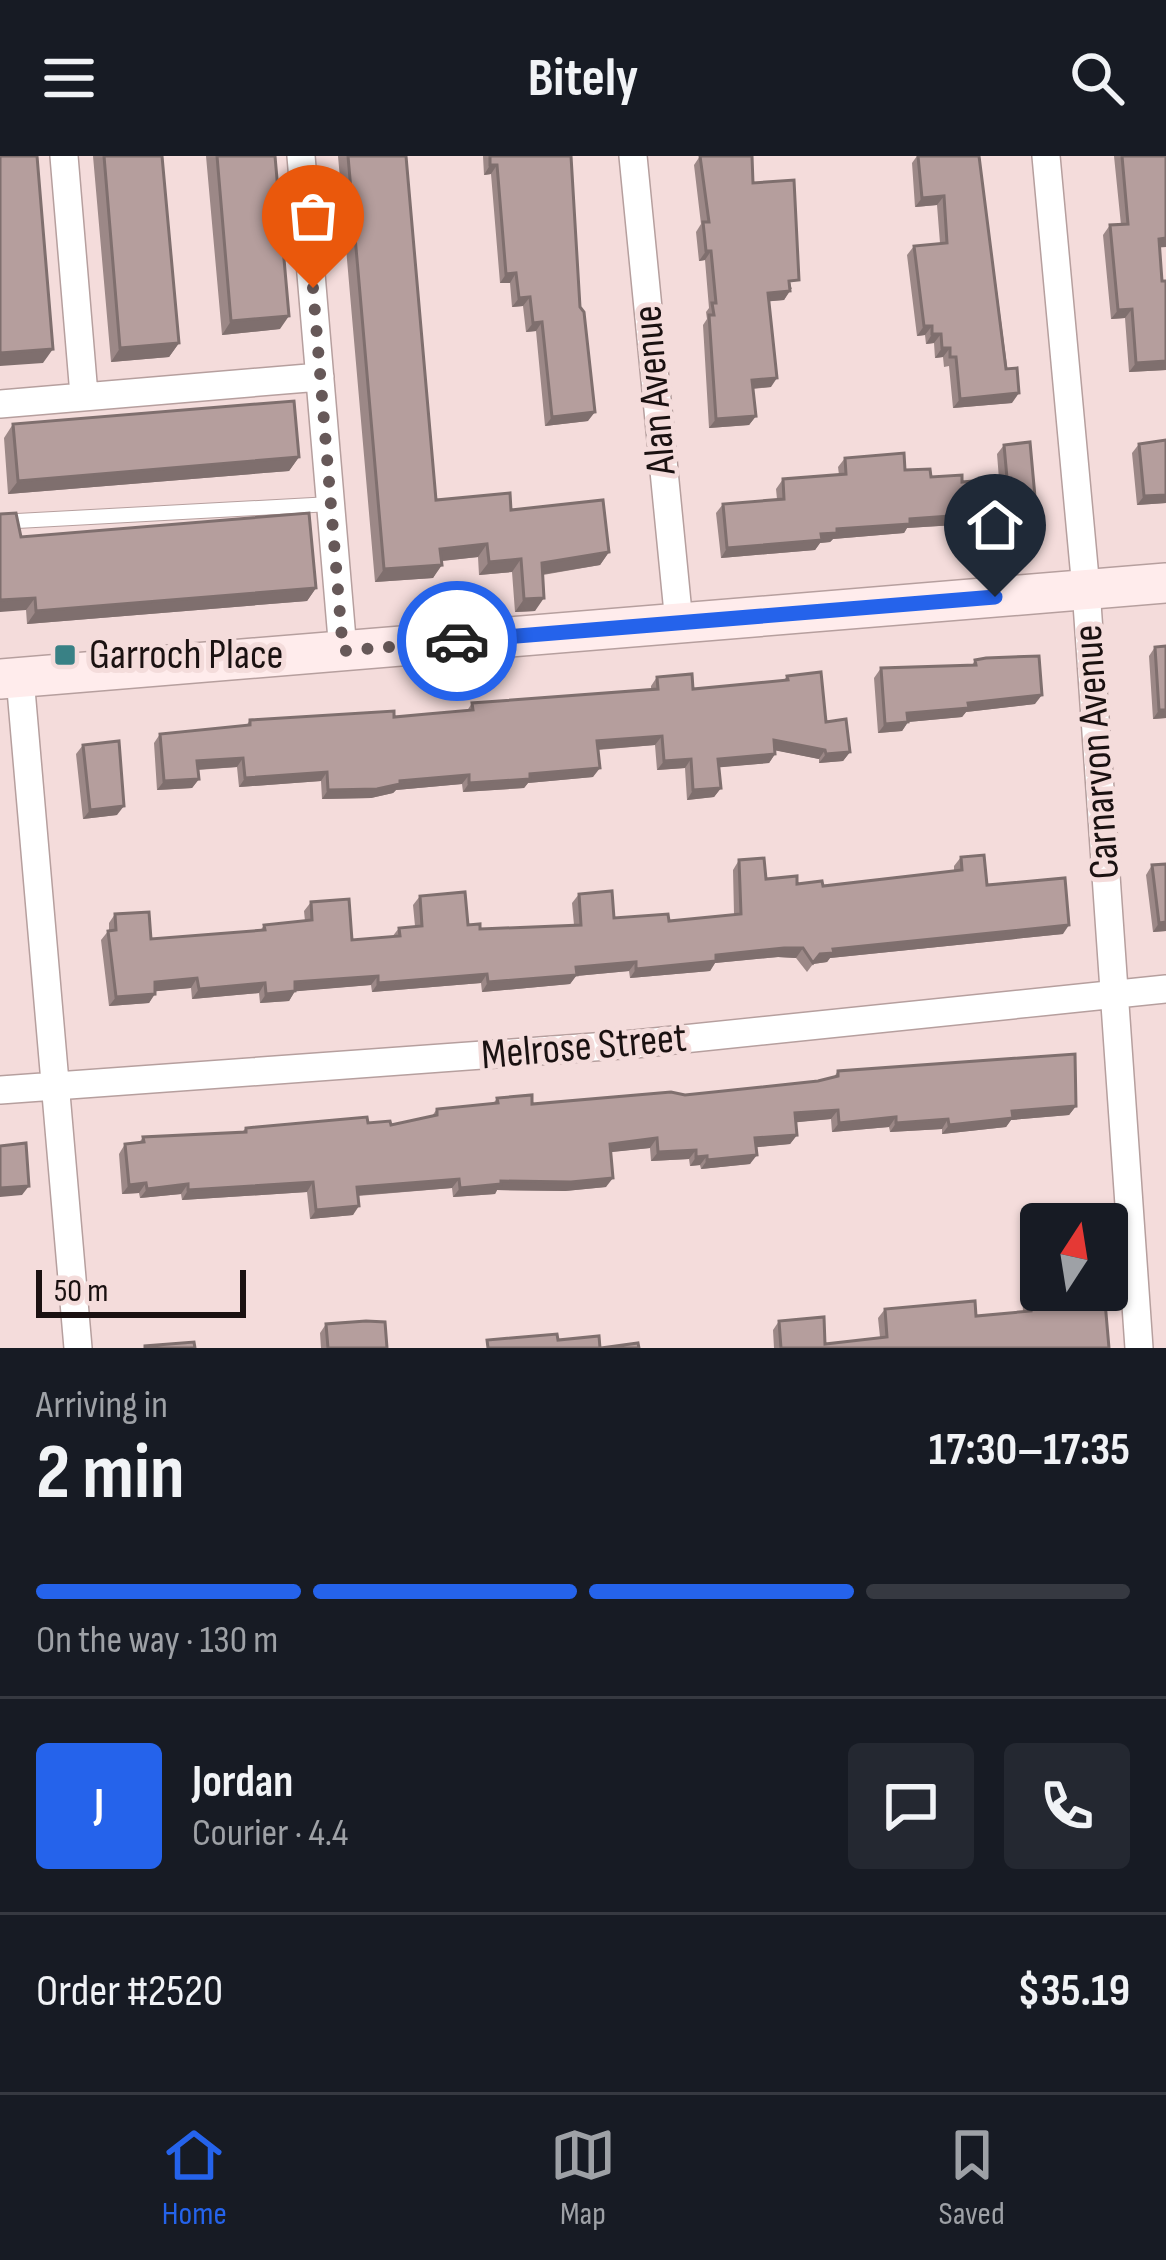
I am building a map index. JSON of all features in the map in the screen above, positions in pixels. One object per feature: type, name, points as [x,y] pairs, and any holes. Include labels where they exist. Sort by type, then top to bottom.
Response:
[{"type":"street","points":[[64,156],[84,395]]},
{"type":"street","points":[[301,156],[343,651]]},
{"type":"street","name":"Alan Avenue","points":[[633,156],[679,623]]},
{"type":"street","name":"Carnarvon Avenue","points":[[1046,156],[1086,590],[1139,1348]]},
{"type":"street","points":[[0,404],[320,377]]},
{"type":"street","points":[[78,1348],[10,679],[1166,583]]},
{"type":"street","name":"Melrose Street","points":[[0,1090],[635,1044],[1166,989]]},
{"type":"lane","points":[[17,521],[331,504]]},
{"type":"building","points":[[0,156],[37,156],[53,349],[0,353]]},
{"type":"building","points":[[104,156],[162,156],[179,343],[120,348]]},
{"type":"building","points":[[217,156],[275,156],[289,316],[231,321]]},
{"type":"building","points":[[348,156],[406,156],[436,500],[510,493],[511,510],[603,500],[609,552],[542,563],[544,598],[524,599],[521,559],[489,562],[487,544],[440,549],[442,565],[384,569]]},
{"type":"building","points":[[490,156],[571,156],[580,307],[595,412],[552,417],[542,322],[533,323],[530,297],[519,298],[516,273],[506,274],[497,165],[490,165]]},
{"type":"building","points":[[700,156],[752,156],[753,183],[794,180],[799,280],[789,281],[790,291],[768,293],[777,378],[752,380],[756,416],[716,419],[709,315],[714,315],[712,303],[716,303],[711,251],[706,251],[703,222],[709,222]]},
{"type":"building","points":[[918,156],[979,156],[1006,369],[1017,368],[1019,393],[960,399],[956,357],[950,357],[950,348],[942,348],[941,334],[932,334],[932,326],[924,326],[914,246],[947,243],[944,196],[922,198]]},
{"type":"building","points":[[1122,156],[1166,156],[1166,238],[1159,239],[1162,281],[1166,281],[1166,361],[1136,363],[1132,309],[1118,310],[1110,225],[1128,224]]},
{"type":"building","points":[[294,401],[299,457],[18,481],[13,424]]},
{"type":"building","points":[[1166,440],[1166,495],[1144,496],[1139,444]]},
{"type":"building","points":[[1030,442],[1036,508],[1006,510],[1007,527],[978,529],[977,514],[910,519],[910,524],[837,529],[837,533],[821,534],[822,540],[727,548],[723,504],[784,499],[783,479],[846,474],[845,458],[904,453],[905,470],[930,469],[931,477],[962,475],[962,482],[1007,478],[1004,445]]},
{"type":"building","points":[[16,513],[21,537],[309,513],[316,588],[36,611],[35,598],[0,600],[0,514]]},
{"type":"building","points":[[1166,646],[1166,710],[1159,710],[1155,647]]},
{"type":"building","points":[[1039,656],[1042,695],[907,713],[908,722],[885,724],[881,668],[976,665],[975,660],[986,658]]},
{"type":"building","points":[[821,672],[826,722],[846,719],[850,752],[826,754],[825,750],[774,740],[775,754],[718,759],[721,788],[693,790],[691,759],[664,761],[662,736],[597,741],[600,768],[530,774],[530,779],[469,783],[469,775],[400,781],[377,789],[328,790],[327,772],[245,778],[243,758],[197,761],[199,779],[164,781],[160,734],[250,725],[250,720],[394,711],[394,717],[473,710],[472,703],[658,689],[657,677],[692,674],[693,689]]},
{"type":"building","points":[[119,741],[124,806],[90,810],[83,745]]},
{"type":"building","points":[[984,855],[987,885],[1065,878],[1069,925],[833,949],[834,953],[820,954],[813,963],[803,948],[784,948],[716,955],[716,961],[636,969],[636,962],[576,967],[577,975],[488,982],[487,974],[378,983],[378,976],[295,982],[295,991],[266,994],[265,983],[199,989],[197,978],[155,982],[155,994],[116,997],[108,931],[116,930],[115,914],[149,912],[151,939],[265,930],[264,925],[312,920],[311,902],[349,899],[352,940],[400,936],[399,928],[422,926],[420,896],[465,892],[468,925],[480,924],[480,929],[581,925],[579,894],[612,891],[614,918],[668,914],[669,921],[741,914],[739,860],[764,858],[766,879],[797,876],[797,884],[822,881],[823,886],[962,870],[961,857]]},
{"type":"building","points":[[1166,864],[1166,922],[1159,923],[1152,865]]},
{"type":"building","points":[[1075,1054],[1076,1106],[1012,1111],[1013,1118],[949,1125],[948,1119],[896,1123],[896,1117],[839,1123],[838,1110],[795,1113],[797,1135],[755,1138],[757,1155],[707,1160],[707,1156],[696,1157],[696,1150],[658,1152],[657,1138],[610,1144],[613,1178],[501,1181],[460,1188],[459,1179],[357,1187],[359,1206],[316,1210],[313,1182],[188,1190],[188,1184],[147,1189],[146,1183],[129,1185],[125,1144],[144,1142],[143,1137],[246,1132],[246,1128],[367,1117],[368,1123],[390,1121],[391,1125],[437,1115],[437,1109],[498,1103],[497,1098],[532,1095],[532,1104],[671,1092],[685,1095],[818,1081],[838,1076],[838,1071]]},
{"type":"building","points":[[26,1143],[29,1186],[0,1188],[0,1146]]},
{"type":"building","points":[[975,1301],[976,1316],[1106,1311],[1109,1348],[781,1348],[779,1321],[824,1317],[825,1344],[887,1337],[885,1309]]},
{"type":"building","points":[[385,1322],[387,1348],[328,1348],[326,1324]]},
{"type":"building","points":[[557,1334],[558,1340],[599,1336],[600,1348],[488,1348],[487,1340]]},
{"type":"building","points":[[194,1342],[195,1348],[145,1348],[145,1346]]},
{"type":"building","points":[[638,1343],[639,1348],[601,1348]]},
{"type":"way so far","points":[[313,288],[343,651],[457,641]]},
{"type":"place","name":"Garroch Place","points":[[65,655]]},
{"type":"route","points":[[457,641],[995,597]]}]
